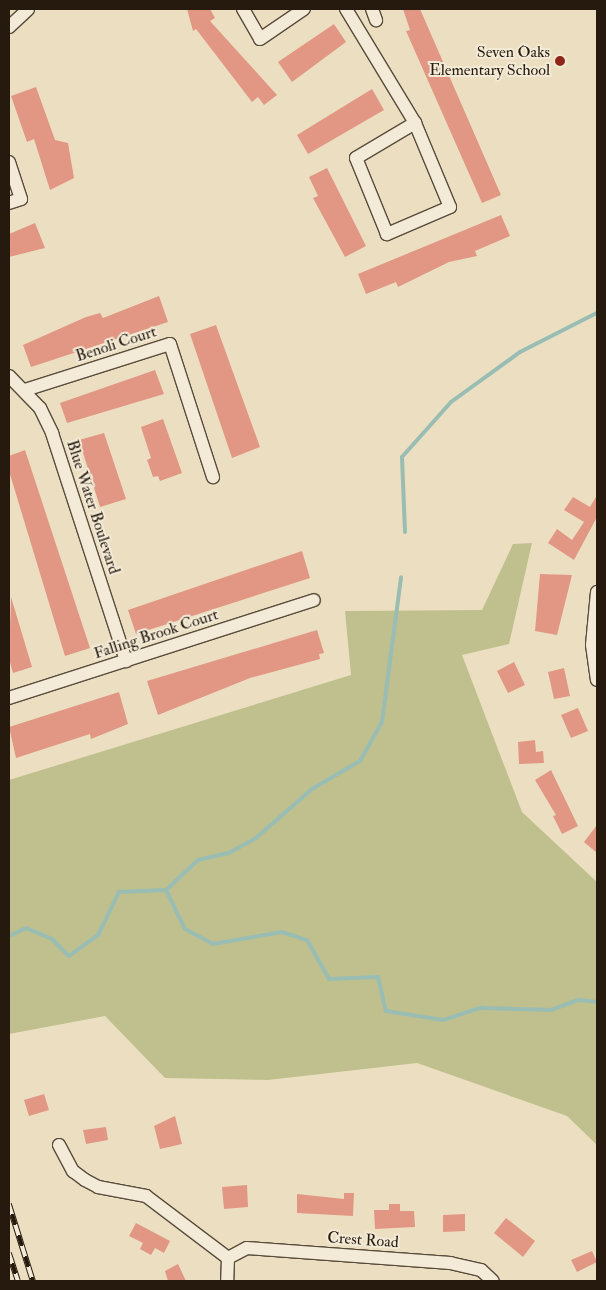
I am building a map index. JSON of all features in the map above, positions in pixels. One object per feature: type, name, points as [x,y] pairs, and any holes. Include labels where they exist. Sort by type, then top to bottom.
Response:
[{"type":"street","points":[[9,27],[28,9]]},
{"type":"street","points":[[243,9],[260,39],[304,9]]},
{"type":"street","points":[[346,9],[415,123],[450,207],[387,234],[356,158],[415,123]]},
{"type":"street","points":[[9,162],[21,199],[9,203]]},
{"type":"street","name":"Benoli Court","points":[[25,390],[170,344],[213,477]]},
{"type":"street","name":"Blue Water Boulevard","points":[[9,376],[25,390],[52,434],[126,661]]},
{"type":"street","points":[[597,592],[595,627],[597,680]]},
{"type":"street","name":"Falling Brook Court","points":[[9,698],[314,600]]},
{"type":"street","points":[[59,1145],[73,1171],[85,1180],[98,1187],[146,1196],[228,1258],[227,1281]]},
{"type":"street","name":"Crest Road","points":[[228,1258],[247,1248],[450,1263],[481,1270],[493,1281]]},
{"type":"green space","points":[[532,543],[509,644],[462,655],[522,812],[597,882],[597,1145],[567,1116],[417,1063],[268,1080],[165,1078],[105,1016],[9,1034],[9,780],[351,675],[345,611],[482,610],[513,544]]},
{"type":"building","points":[[187,9],[210,9],[215,18],[210,21],[277,95],[264,105],[258,97],[252,102],[196,29],[193,31]]},
{"type":"building","points":[[403,9],[420,9],[501,195],[482,203],[406,31],[410,30]]},
{"type":"building","points":[[334,24],[346,42],[292,82],[278,62]]},
{"type":"building","points":[[36,87],[55,140],[68,143],[74,178],[50,190],[34,139],[27,142],[11,96]]},
{"type":"building","points":[[372,89],[384,110],[308,154],[297,135]]},
{"type":"building","points":[[327,168],[366,246],[345,257],[313,198],[318,196],[309,177]]},
{"type":"building","points":[[501,215],[510,236],[475,251],[477,256],[449,262],[398,287],[396,282],[366,294],[358,274]]},
{"type":"building","points":[[35,223],[45,248],[9,257],[9,234]]},
{"type":"building","points":[[159,296],[168,322],[31,367],[23,345],[86,317],[100,313],[103,318]]},
{"type":"building","points":[[216,325],[260,447],[232,458],[190,334]]},
{"type":"building","points":[[155,370],[164,394],[67,423],[60,403]]},
{"type":"building","points":[[163,419],[182,473],[160,481],[158,476],[153,477],[147,460],[151,458],[141,427]]},
{"type":"building","points":[[104,433],[126,499],[100,507],[79,440]]},
{"type":"building","points":[[25,450],[90,648],[65,656],[9,471],[9,456]]},
{"type":"building","points":[[597,495],[597,517],[574,560],[548,543],[557,529],[572,540],[584,522],[564,510],[573,497],[590,507]]},
{"type":"building","points":[[302,551],[310,578],[136,634],[128,610]]},
{"type":"building","points":[[540,574],[572,575],[557,635],[535,631]]},
{"type":"building","points":[[11,597],[32,667],[13,673],[9,659]]},
{"type":"building","points":[[317,630],[324,653],[319,654],[320,659],[250,678],[158,715],[147,681]]},
{"type":"building","points":[[514,662],[525,685],[508,693],[497,671]]},
{"type":"building","points":[[564,668],[570,696],[554,699],[548,672]]},
{"type":"building","points":[[119,692],[128,724],[91,739],[90,734],[16,758],[9,727]]},
{"type":"building","points":[[578,708],[588,731],[571,738],[561,715]]},
{"type":"building","points":[[535,740],[536,752],[543,751],[544,763],[519,764],[518,742]]},
{"type":"building","points":[[551,770],[578,826],[562,834],[553,816],[556,815],[535,780]]},
{"type":"building","points":[[597,825],[597,853],[584,842]]},
{"type":"building","points":[[44,1094],[49,1110],[29,1116],[24,1100]]},
{"type":"building","points":[[175,1116],[182,1144],[160,1149],[154,1126]]},
{"type":"building","points":[[106,1127],[108,1140],[86,1144],[83,1130]]},
{"type":"building","points":[[247,1185],[248,1207],[224,1209],[222,1187]]},
{"type":"building","points":[[344,1193],[354,1193],[353,1216],[297,1213],[297,1194],[344,1199]]},
{"type":"building","points":[[389,1204],[400,1204],[400,1211],[414,1211],[415,1227],[375,1229],[374,1210],[389,1210]]},
{"type":"building","points":[[465,1214],[465,1231],[443,1232],[443,1215]]},
{"type":"building","points":[[506,1218],[535,1241],[523,1257],[494,1233]]},
{"type":"building","points":[[136,1223],[170,1241],[164,1253],[155,1248],[151,1255],[140,1249],[143,1243],[129,1236]]},
{"type":"building","points":[[592,1251],[597,1262],[577,1272],[571,1260]]},
{"type":"building","points":[[178,1264],[186,1281],[168,1281],[165,1271]]},
{"type":"waterway","points":[[405,532],[402,457],[451,402],[520,352],[597,313]]},
{"type":"waterway","points":[[9,936],[26,928],[52,939],[69,956],[98,935],[119,892],[166,890],[198,860],[229,853],[256,838],[312,789],[360,761],[382,722],[401,577]]},
{"type":"waterway","points":[[166,890],[185,929],[213,944],[282,932],[307,940],[329,979],[378,977],[386,1011],[443,1020],[481,1008],[551,1010],[579,1000],[597,1002]]},
{"type":"railway","points":[[9,1204],[33,1281]]},
{"type":"railway","points":[[9,1253],[18,1281]]},
{"type":"place","name":"Seven Oaks Elementary School","points":[[560,61]]}]
